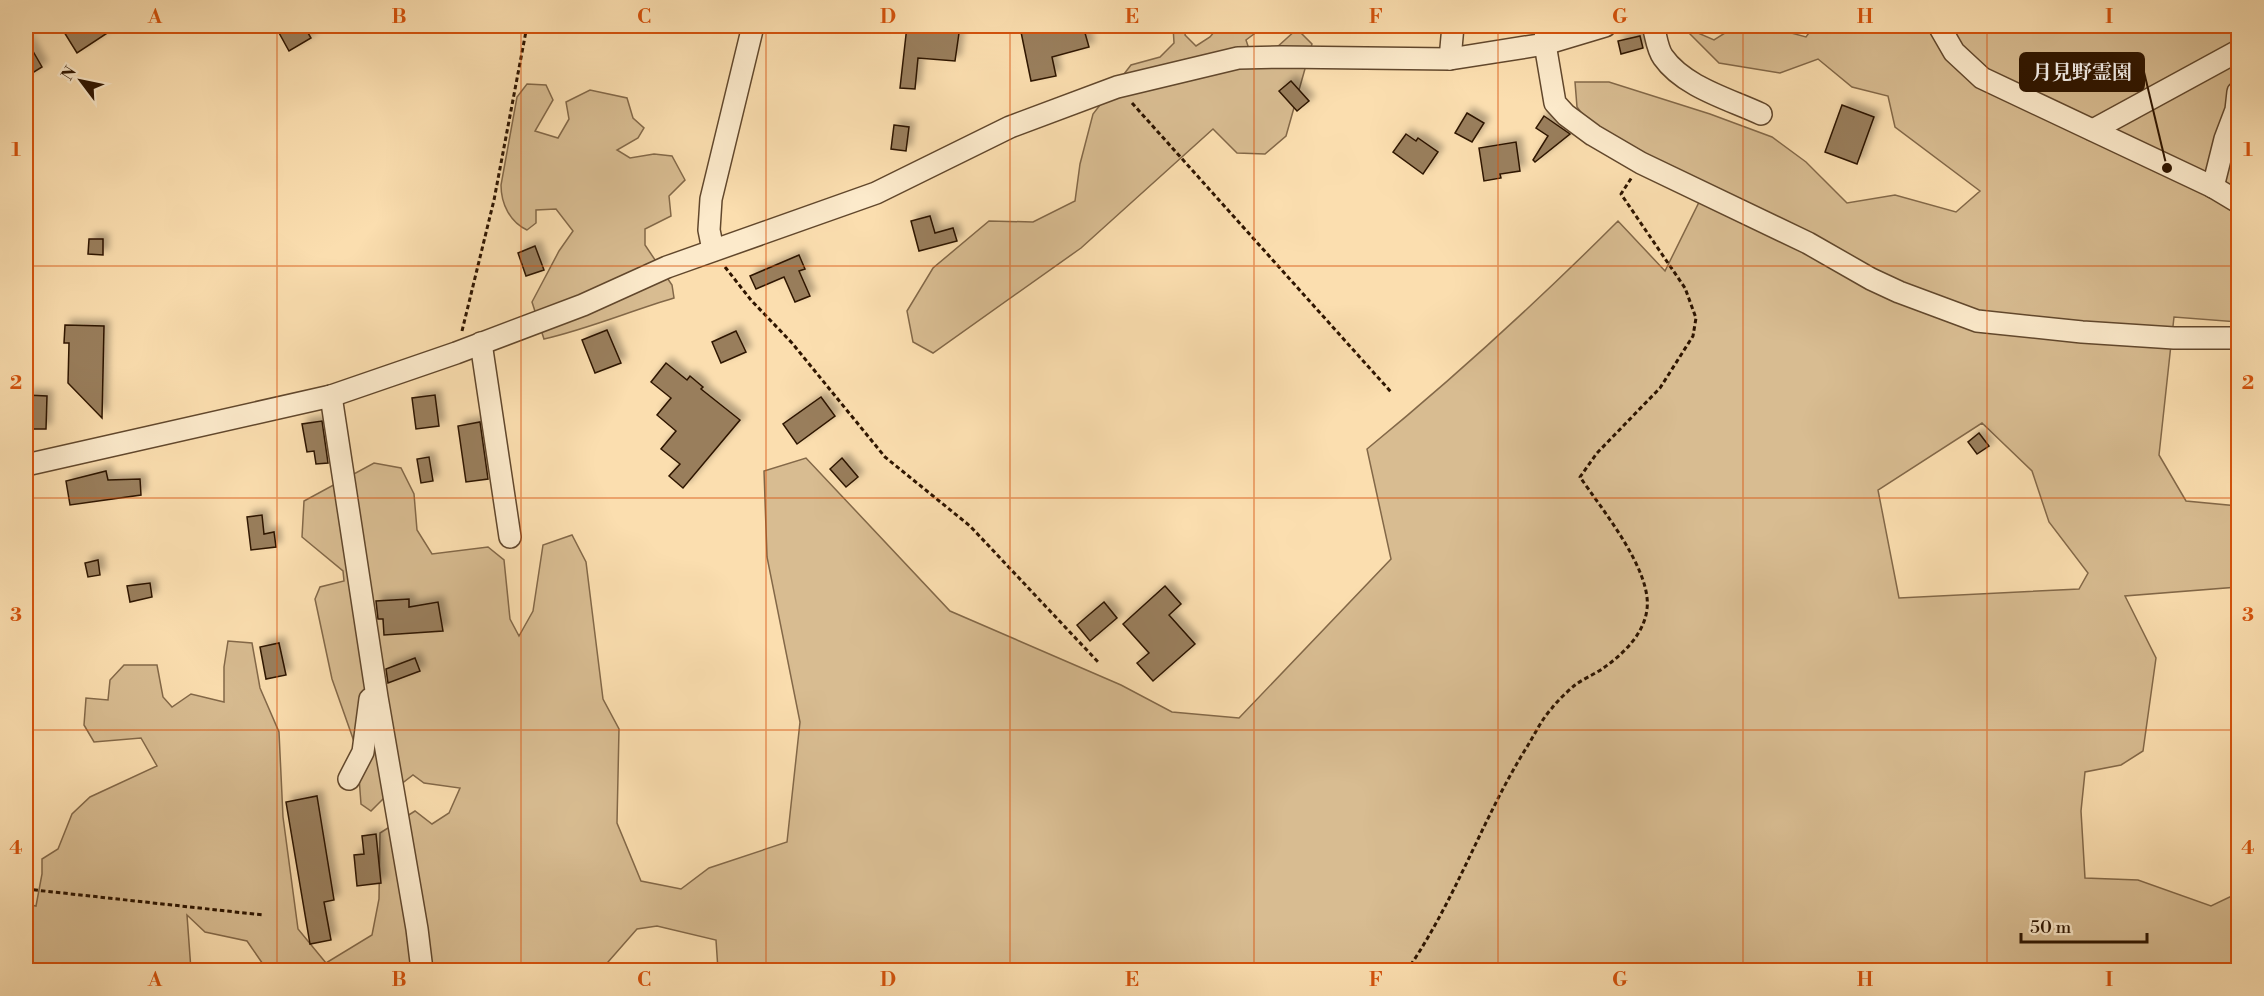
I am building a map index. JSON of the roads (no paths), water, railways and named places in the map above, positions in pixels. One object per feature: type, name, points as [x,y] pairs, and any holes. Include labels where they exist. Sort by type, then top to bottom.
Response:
[{"type":"street","points":[[713,250],[709,230],[711,199],[753,26]]},
{"type":"street","points":[[1450,58],[1454,26]]},
{"type":"street","points":[[26,465],[331,396],[456,354],[583,304],[668,267],[876,193],[1010,127],[1117,87],[1238,58],[1450,58],[1545,35],[1605,26]]},
{"type":"street","points":[[1653,26],[1661,55],[1677,72],[1702,87],[1761,114]]},
{"type":"street","points":[[1939,26],[1954,52],[1982,78],[2213,187],[2238,202]]},
{"type":"street","points":[[1545,35],[1555,102],[1566,115],[1593,135],[1641,163],[1808,243],[1880,283],[1977,321],[2082,332],[2174,338],[2238,338]]},
{"type":"street","points":[[2093,130],[2238,51]]},
{"type":"street","points":[[2213,187],[2225,138],[2236,110],[2238,92]]},
{"type":"street","points":[[482,343],[510,537]]},
{"type":"street","points":[[331,396],[373,674],[422,970]]},
{"type":"street","points":[[349,779],[363,752],[373,674]]},
{"type":"place","name":"月見野霊園","points":[[2167,168]]}]
